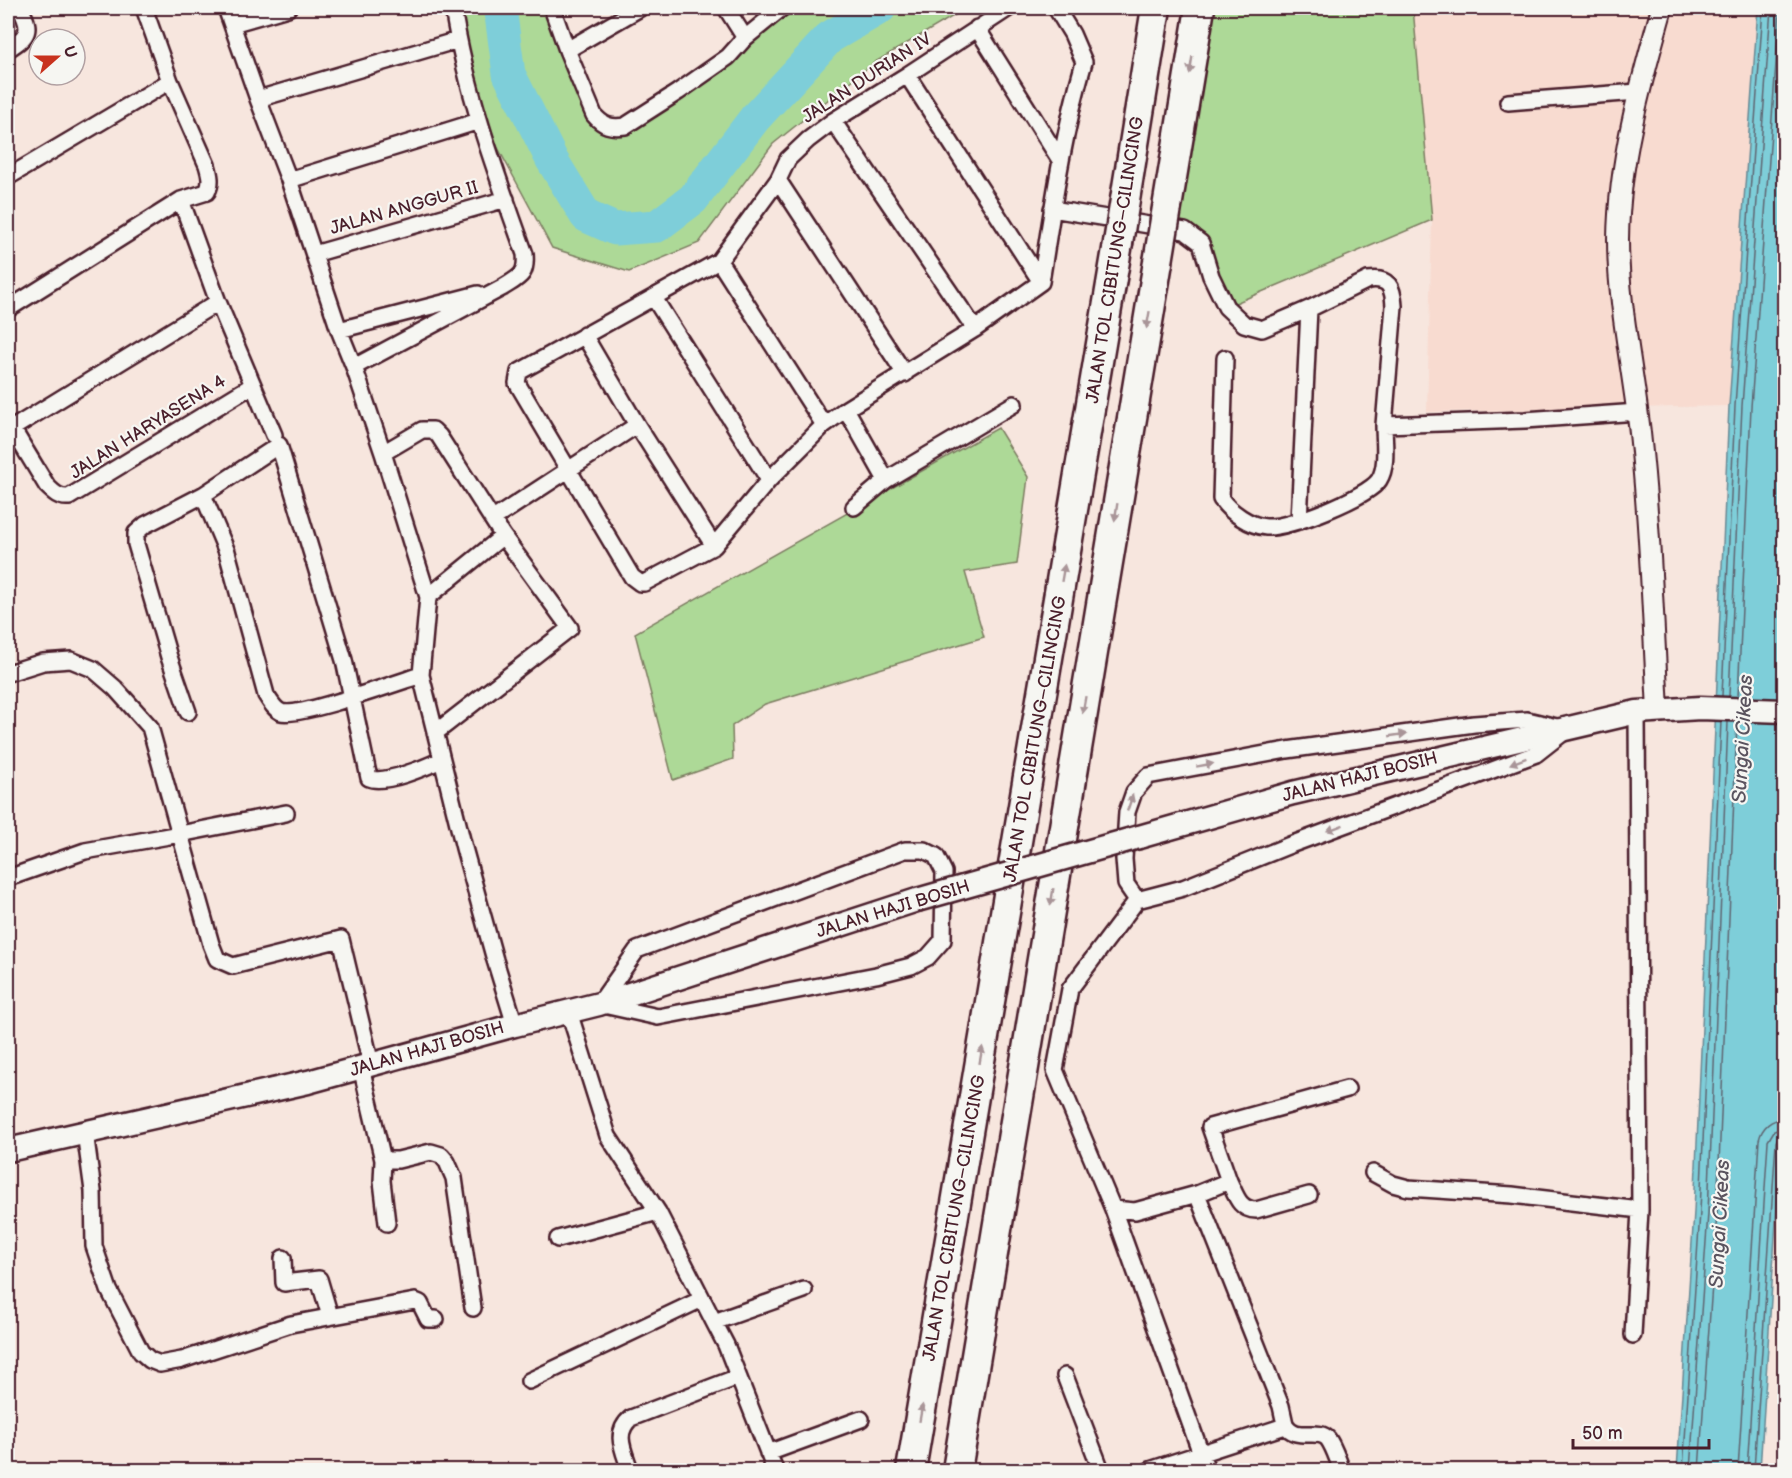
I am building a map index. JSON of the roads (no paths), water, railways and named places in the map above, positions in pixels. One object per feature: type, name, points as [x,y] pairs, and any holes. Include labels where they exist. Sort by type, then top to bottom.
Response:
[{"type":"highway","name":"JALAN TOL CIBITUNG–CILINCING","points":[[911,1470],[1156,8]]},
{"type":"highway","points":[[957,1470],[1200,8]]},
{"type":"main road","name":"JALAN HAJI BOSIH","points":[[8,1150],[308,1082],[515,1024],[599,1004],[917,900],[1293,793],[1647,711],[1700,708],[1785,711]]},
{"type":"street","points":[[8,49],[27,32],[28,25],[20,8]]},
{"type":"street","points":[[8,309],[181,200],[207,192],[210,179],[207,165],[170,81],[144,8]]},
{"type":"street","points":[[226,8],[354,367],[428,597],[421,675],[441,760],[495,960],[515,1024]]},
{"type":"street","points":[[232,24],[288,8]]},
{"type":"street","points":[[354,367],[502,288],[521,276],[526,264],[525,254],[478,121],[458,40],[453,8]]},
{"type":"street","points":[[552,8],[594,115],[600,122],[615,128],[625,126],[728,57],[745,38],[782,8]]},
{"type":"street","points":[[567,50],[640,8]]},
{"type":"street","points":[[726,8],[745,38]]},
{"type":"street","name":"JALAN DURIAN IV","points":[[569,470],[520,389],[517,383],[519,372],[719,261],[778,180],[788,159],[808,140],[833,121],[1009,8]]},
{"type":"street","points":[[569,470],[632,577],[640,583],[651,581],[714,546],[769,480],[824,425],[975,329],[1041,282],[1060,160],[1075,91],[1084,62],[1072,34],[1056,8]]},
{"type":"street","points":[[1633,1335],[1640,1210],[1647,711],[1644,466],[1623,306],[1618,239],[1625,157],[1638,92],[1662,8]]},
{"type":"street","points":[[977,28],[1060,160]]},
{"type":"street","points":[[258,99],[458,40]]},
{"type":"street","points":[[907,75],[1041,282]]},
{"type":"street","points":[[8,177],[170,81]]},
{"type":"street","points":[[1508,102],[1638,92]]},
{"type":"street","points":[[289,180],[478,121]]},
{"type":"street","points":[[833,121],[975,329]]},
{"type":"street","points":[[778,180],[905,374]]},
{"type":"street","name":"JALAN ANGGUR II","points":[[314,254],[506,199]]},
{"type":"street","points":[[181,200],[218,302],[274,435]]},
{"type":"street","points":[[1052,209],[1185,231],[1202,243],[1210,276],[1226,307],[1244,324],[1262,329],[1368,280],[1378,279],[1390,286],[1394,306],[1384,425],[1383,471],[1372,489],[1299,521],[1279,526],[1265,527],[1228,509],[1221,499],[1225,358]]},
{"type":"street","points":[[719,261],[824,425]]},
{"type":"street","points":[[339,330],[502,288]]},
{"type":"street","points":[[654,298],[769,480]]},
{"type":"street","points":[[10,429],[218,302]]},
{"type":"street","points":[[1299,521],[1309,309]]},
{"type":"street","points":[[584,335],[637,425],[714,546]]},
{"type":"street","name":"JALAN HARYASENA 4","points":[[10,429],[47,486],[54,494],[62,498],[75,495],[253,385]]},
{"type":"street","points":[[854,507],[886,480],[1014,404]]},
{"type":"street","points":[[846,409],[886,480]]},
{"type":"street","points":[[1384,425],[1525,420],[1638,412]]},
{"type":"street","points":[[493,519],[637,425]]},
{"type":"street","points":[[383,453],[422,430],[433,430],[444,442],[503,536],[570,628],[435,733]]},
{"type":"street","points":[[188,712],[136,544],[136,533],[145,525],[203,495],[279,445],[320,576],[353,697],[369,778],[382,780],[429,766],[441,760]]},
{"type":"street","points":[[203,495],[227,552],[266,695],[273,706],[282,712],[295,712],[353,697],[421,675]]},
{"type":"street","points":[[428,597],[503,536]]},
{"type":"street","points":[[8,673],[33,664],[71,660],[93,669],[116,688],[150,727],[211,944],[217,958],[233,966],[341,939],[383,1160],[382,1181],[387,1223]]},
{"type":"street","points":[[1137,900],[1126,884],[1124,859],[1127,812],[1134,792],[1148,776],[1287,750],[1474,724],[1527,720],[1567,730]]},
{"type":"street","points":[[1207,1470],[1113,1209],[1055,1070],[1070,989],[1137,900],[1183,888],[1290,844],[1536,754],[1567,730]]},
{"type":"street","points":[[8,878],[85,851],[286,813]]},
{"type":"street","points":[[905,850],[924,850],[936,856],[944,872],[943,940],[928,957],[911,966],[786,994],[658,1017],[599,1004],[637,950],[905,850]]},
{"type":"street","points":[[569,1012],[608,1136],[658,1212],[714,1322],[774,1470]]},
{"type":"street","points":[[1309,1195],[1256,1210],[1247,1210],[1242,1206],[1229,1181],[1210,1127],[1347,1089]]},
{"type":"street","points":[[86,1132],[93,1191],[94,1246],[109,1290],[141,1352],[150,1360],[160,1364],[182,1360],[291,1324],[415,1301],[422,1305],[428,1319],[436,1319]]},
{"type":"street","points":[[383,1160],[398,1160],[431,1152],[441,1155],[447,1162],[454,1178],[473,1308]]},
{"type":"street","points":[[1373,1173],[1393,1184],[1408,1188],[1512,1195],[1640,1210]]},
{"type":"street","points":[[1113,1209],[1136,1211],[1197,1194],[1229,1181]]},
{"type":"street","points":[[1197,1194],[1281,1406],[1288,1430],[1301,1435],[1321,1435],[1328,1439],[1342,1470]]},
{"type":"street","points":[[558,1239],[658,1212]]},
{"type":"street","points":[[283,1258],[284,1283],[319,1279],[330,1316]]},
{"type":"street","points":[[714,1322],[804,1290]]},
{"type":"street","points":[[529,1381],[702,1299]]},
{"type":"street","points":[[1065,1376],[1101,1470]]},
{"type":"street","points":[[630,1470],[620,1438],[623,1425],[631,1418],[738,1377]]},
{"type":"street","points":[[768,1453],[861,1419]]},
{"type":"street","points":[[1150,1470],[1200,1455],[1285,1424]]},
{"type":"water","name":"Sungai Cikeas","points":[[1758,8],[1784,8],[1784,1097],[1760,1470],[1677,1470],[1694,1212],[1729,406]]},
{"type":"waterway","points":[[500,8],[509,74],[552,160],[586,216],[615,229],[657,226],[693,199],[755,118],[830,37],[880,8]]}]
